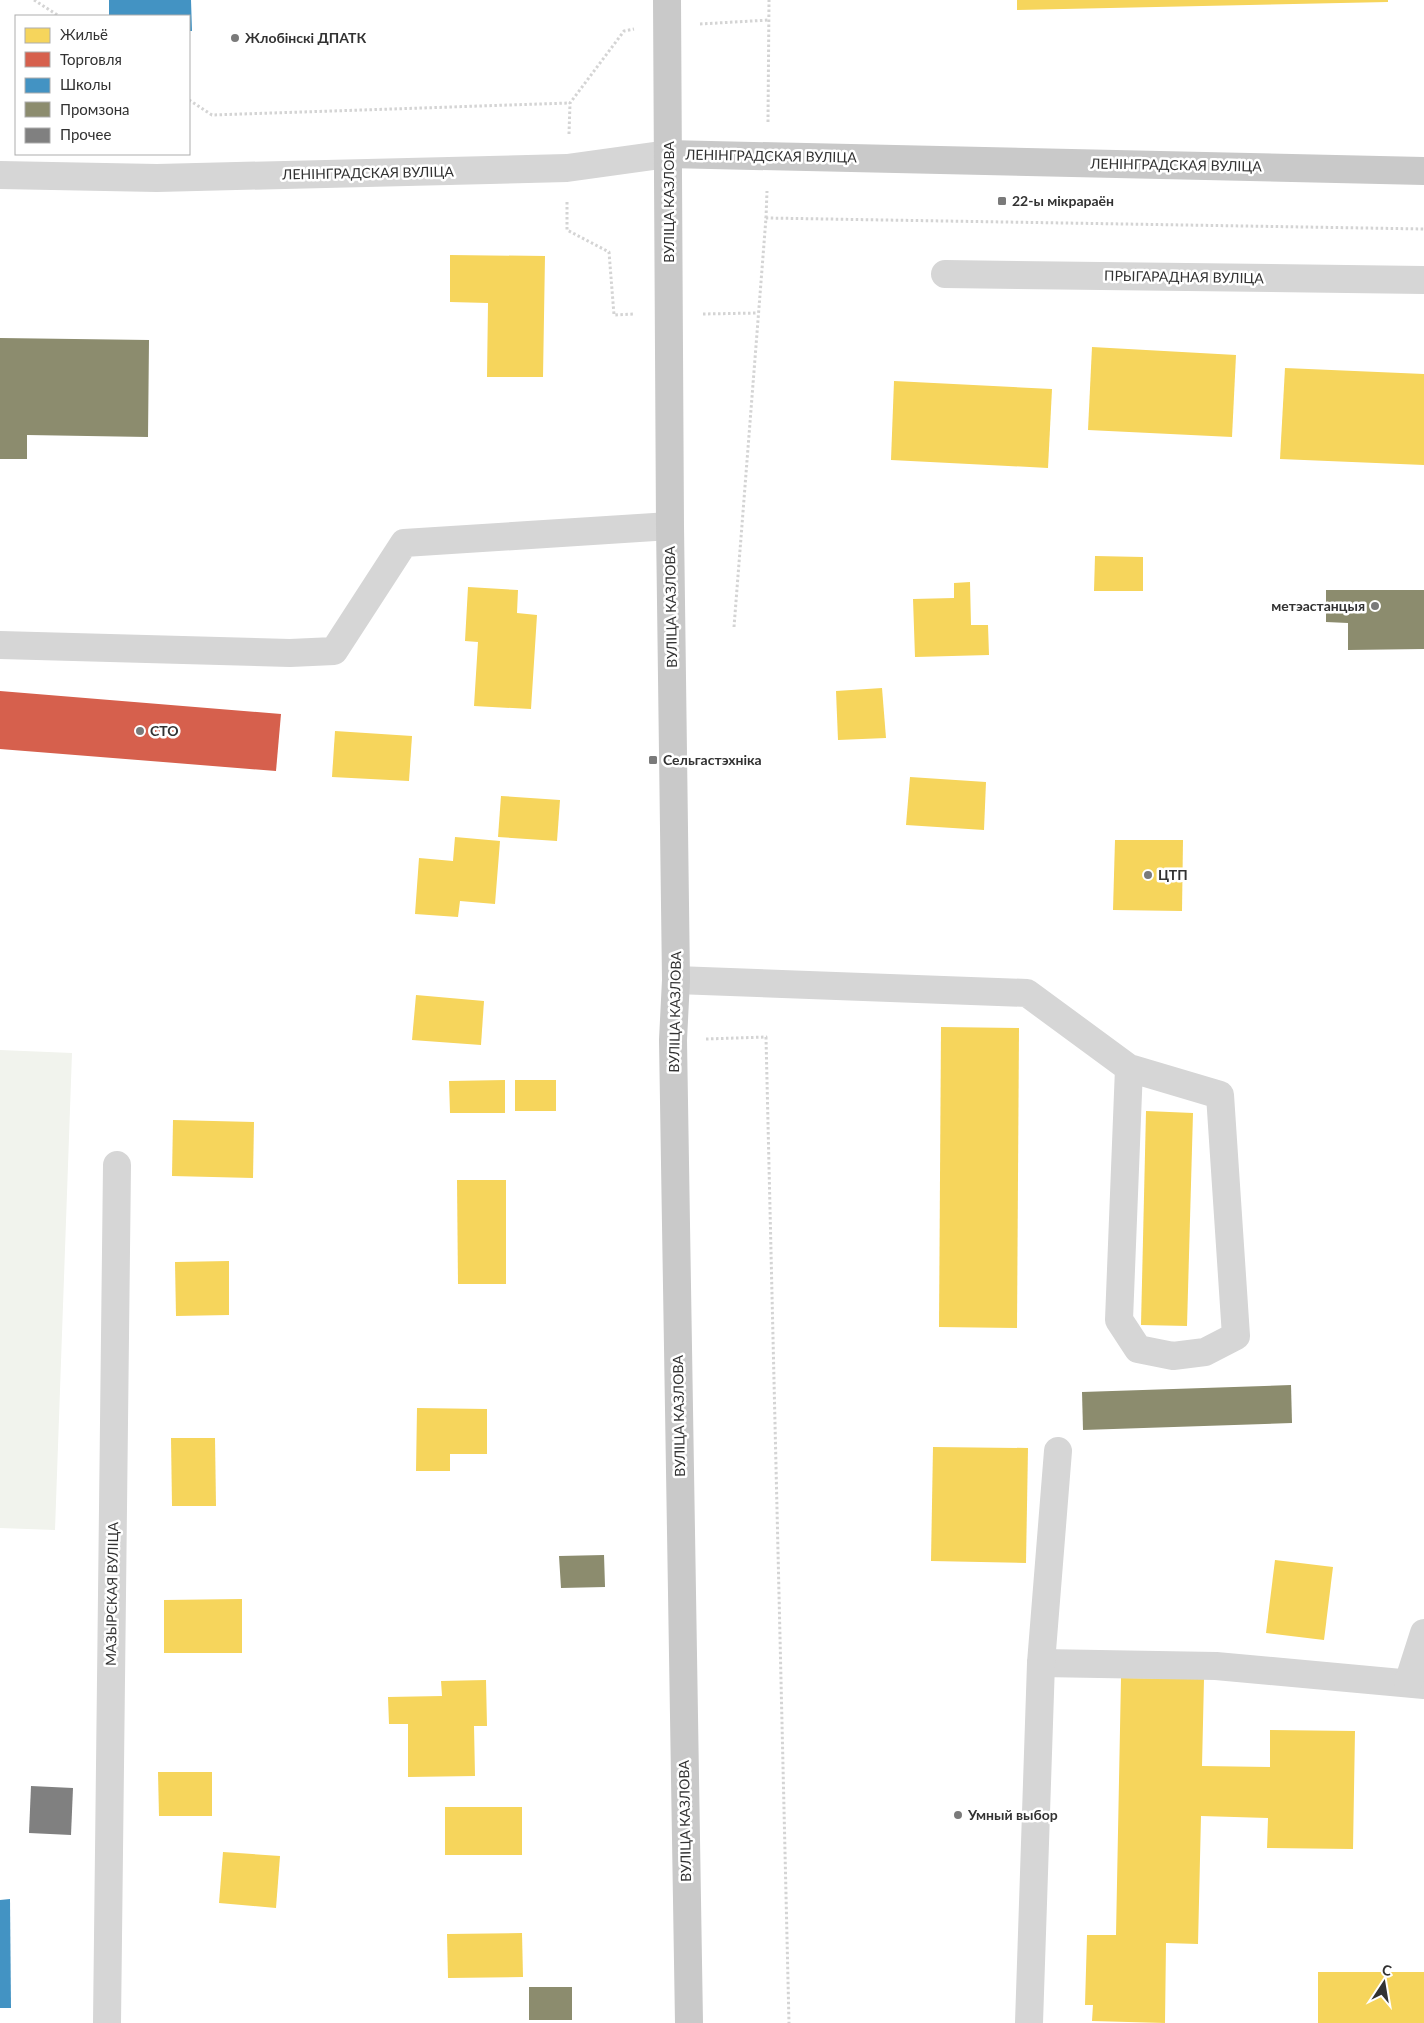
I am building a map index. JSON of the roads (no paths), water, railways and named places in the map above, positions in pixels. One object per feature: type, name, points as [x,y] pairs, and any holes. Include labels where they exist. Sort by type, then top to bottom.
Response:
[{"type":"main road","name":"ВУЛІЦА КАЗЛОВА","points":[[667,13],[670,526],[676,980],[674,1040],[688,2023]]},
{"type":"main road","name":"ЛЕНІНГРАДСКАЯ ВУЛІЦА","points":[[668,154],[1424,171]]},
{"type":"street","name":"ЛЕНІНГРАДСКАЯ ВУЛІЦА","points":[[0,175],[157,178],[567,168],[668,154]]},
{"type":"street","name":"ПРЫГАРАДНАЯ ВУЛІЦА","points":[[945,274],[1424,280]]},
{"type":"street","points":[[0,644],[290,653],[334,651],[404,543],[670,526]]},
{"type":"street","points":[[676,980],[1027,993],[1129,1068],[1220,1095],[1236,1336],[1205,1352],[1173,1356],[1138,1349],[1119,1320],[1129,1068]]},
{"type":"street","name":"МАЗЫРСКАЯ ВУЛІЦА","points":[[107,2023],[117,1165]]},
{"type":"street","points":[[1029,2023],[1041,1663],[1058,1451]]},
{"type":"street","points":[[1041,1663],[1216,1666],[1416,1684],[1424,1633]]},
{"type":"place","name":"Жлобінскі ДПАТК","points":[[235,38]]},
{"type":"place","name":"22-ы мікрараён","points":[[1002,201]]},
{"type":"place","name":"метэастанцыя","points":[[1375,606]]},
{"type":"place","name":"СТО","points":[[140,731]]},
{"type":"place","name":"Сельгастэхніка","points":[[653,760]]},
{"type":"place","name":"ЦТП","points":[[1148,875]]},
{"type":"place","name":"Умный выбор","points":[[958,1815]]}]
